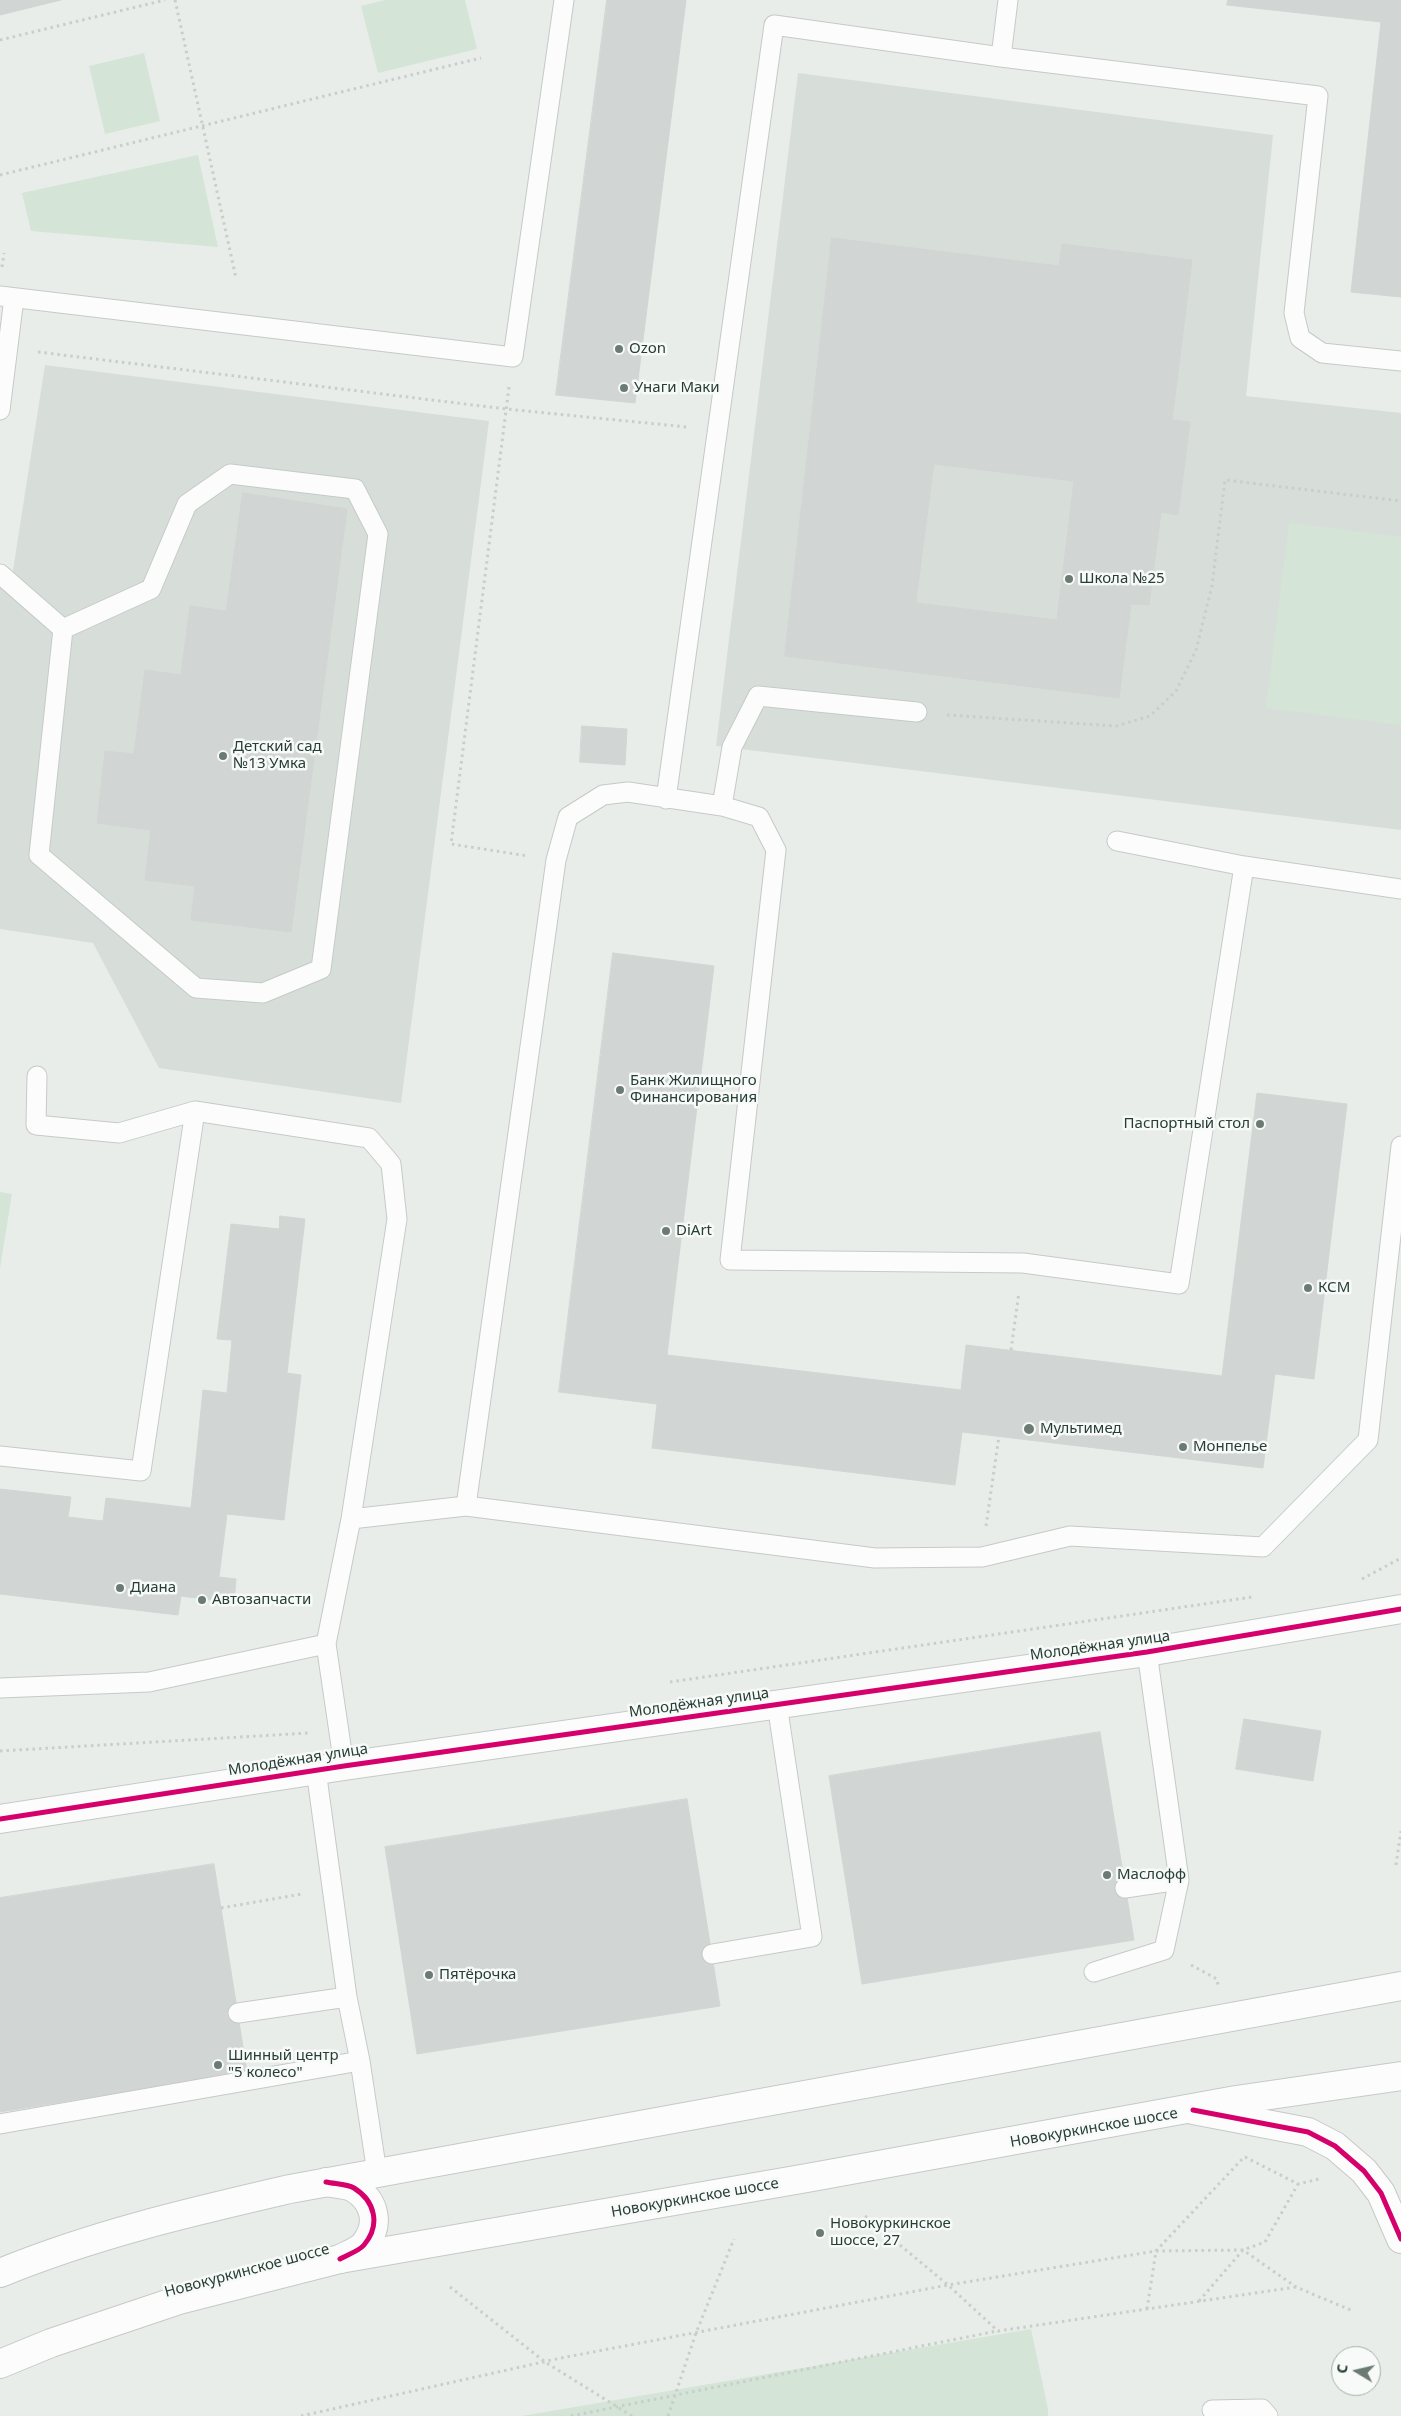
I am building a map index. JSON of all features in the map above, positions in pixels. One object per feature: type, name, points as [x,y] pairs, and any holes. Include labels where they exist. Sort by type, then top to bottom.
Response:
[{"type":"main road","name":"Молодёжная улица","points":[[0,1819],[316,1770],[1147,1652],[1401,1609]]},
{"type":"main road","points":[[0,2272],[29,2260],[138,2224],[326,2182],[1401,1986]]},
{"type":"main road","name":"Новокуркинское шоссе","points":[[0,2364],[51,2343],[179,2300],[340,2259],[1193,2110],[1236,2100],[1401,2076]]},
{"type":"main road","points":[[1193,2110],[1308,2132],[1334,2146],[1364,2171],[1381,2194],[1401,2239]]},
{"type":"main road","points":[[326,2182],[352,2187],[369,2201],[374,2214],[373,2230],[363,2246],[340,2259]]},
{"type":"lane","points":[[0,410],[8,348],[7,297],[513,357],[564,0]]},
{"type":"lane","points":[[1001,57],[1008,0]]},
{"type":"lane","points":[[666,799],[774,25],[1001,57],[1318,96],[1294,313],[1300,338],[1322,353],[1401,361]]},
{"type":"lane","points":[[230,474],[355,489],[378,534],[321,969],[263,993],[196,988],[39,855],[63,629],[151,589],[187,504],[230,474]]},
{"type":"lane","points":[[0,574],[63,629]]},
{"type":"lane","points":[[722,806],[732,748],[758,696],[917,712]]},
{"type":"lane","points":[[466,1506],[556,860],[568,817],[604,795],[628,792],[722,806],[759,817],[776,850],[730,1260],[1023,1263],[1179,1284],[1244,866]]},
{"type":"lane","points":[[1117,841],[1244,866],[1401,889]]},
{"type":"lane","points":[[37,1076],[36,1125],[119,1133],[195,1112],[368,1138],[391,1164],[397,1219],[351,1519],[326,1644],[344,1766]]},
{"type":"lane","points":[[0,1456],[141,1470],[195,1112]]},
{"type":"lane","points":[[351,1519],[466,1506],[875,1558],[982,1557],[1070,1536],[1263,1547],[1368,1440],[1401,1146]]},
{"type":"lane","points":[[0,1688],[149,1682],[326,1644]]},
{"type":"lane","points":[[1094,1972],[1164,1950],[1179,1880],[1147,1652]]},
{"type":"lane","points":[[712,1954],[812,1936],[777,1704]]},
{"type":"lane","points":[[316,1770],[347,1997],[360,2061],[377,2173]]},
{"type":"lane","points":[[1125,1888],[1179,1880]]},
{"type":"lane","points":[[238,2014],[347,1997]]},
{"type":"lane","points":[[0,2124],[360,2061]]},
{"type":"lane","points":[[1212,2410],[1262,2409],[1268,2416]]},
{"type":"path","points":[[0,40],[165,0]]},
{"type":"path","points":[[175,0],[236,278]]},
{"type":"path","points":[[0,175],[481,58]]},
{"type":"path","points":[[8,348],[506,409],[542,411],[717,430]]},
{"type":"path","points":[[513,357],[451,844],[556,860]]},
{"type":"path","points":[[917,712],[1116,726],[1150,716],[1176,692],[1196,650],[1212,586],[1225,480],[1401,501]]},
{"type":"path","points":[[1011,1350],[1023,1263]]},
{"type":"path","points":[[982,1557],[999,1436]]},
{"type":"path","points":[[1357,1581],[1401,1558]]},
{"type":"path","points":[[664,1683],[1258,1596]]},
{"type":"path","points":[[0,1751],[338,1731]]},
{"type":"path","points":[[1396,1865],[1401,1831]]},
{"type":"path","points":[[221,1908],[333,1890]]},
{"type":"path","points":[[1164,1950],[1217,1979],[1218,1990]]},
{"type":"path","points":[[301,2416],[545,2362],[948,2285],[1156,2252],[1243,2250],[1265,2242],[1298,2184],[1245,2156],[1156,2252],[1146,2309]]},
{"type":"path","points":[[864,2216],[948,2285],[998,2331]]},
{"type":"path","points":[[668,2416],[696,2333],[734,2239]]},
{"type":"path","points":[[1243,2250],[1296,2287],[1353,2311]]},
{"type":"path","points":[[1199,2301],[1243,2250]]},
{"type":"path","points":[[571,2416],[998,2331],[1296,2287]]},
{"type":"path","points":[[450,2288],[545,2362],[632,2416]]},
{"type":"shaded area","name":"Школа №25","points":[[798,73],[1273,135],[1246,396],[1401,413],[1401,830],[716,746]]},
{"type":"shaded area","name":"Детский сад №13 Умка","points":[[45,365],[489,421],[401,1103],[159,1068],[93,943],[0,929],[0,582],[11,583]]},
{"type":"green space","points":[[385,0],[465,0],[477,49],[378,73],[361,6]]},
{"type":"green space","points":[[144,53],[160,121],[105,134],[89,66]]},
{"type":"green space","points":[[198,155],[218,247],[31,231],[22,193]]},
{"type":"green space","points":[[1289,523],[1401,537],[1401,725],[1266,708]]},
{"type":"green space","points":[[0,1192],[12,1194],[0,1268]]},
{"type":"green space","points":[[1031,2329],[1048,2416],[522,2416]]},
{"type":"building","points":[[0,0],[61,0],[0,15]]},
{"type":"building","points":[[607,0],[686,0],[635,403],[556,395]]},
{"type":"building","points":[[1228,0],[1401,0],[1401,297],[1351,292],[1381,22],[1227,5]]},
{"type":"building","points":[[832,238],[1059,266],[1062,244],[1192,260],[1172,420],[1190,422],[1178,515],[1161,512],[1149,605],[1131,604],[1119,698],[785,656]],"holes":[[[934,464],[1074,481],[1057,620],[916,603]]]},
{"type":"building","points":[[243,493],[347,509],[291,932],[191,920],[195,886],[145,880],[151,830],[97,823],[105,751],[134,754],[145,670],[181,675],[190,606],[226,611]]},
{"type":"building","points":[[582,726],[627,729],[625,765],[580,762]]},
{"type":"building","points":[[613,953],[714,966],[667,1355],[961,1390],[966,1345],[1222,1376],[1257,1093],[1347,1104],[1314,1379],[1275,1374],[1263,1468],[962,1432],[955,1485],[652,1448],[657,1404],[559,1392]]},
{"type":"building","points":[[280,1216],[305,1219],[287,1373],[301,1375],[284,1520],[227,1514],[219,1577],[236,1579],[234,1603],[181,1596],[178,1615],[0,1594],[0,1489],[71,1497],[68,1517],[103,1521],[106,1498],[191,1508],[203,1390],[227,1393],[232,1340],[217,1339],[231,1224],[279,1229]]},
{"type":"building","points":[[1244,1719],[1321,1731],[1313,1781],[1236,1769]]},
{"type":"building","points":[[1100,1732],[1134,1940],[862,1984],[829,1776]]},
{"type":"building","points":[[687,1799],[720,2006],[417,2054],[385,1847]]},
{"type":"building","points":[[214,1864],[247,2072],[0,2112],[0,1898]]},
{"type":"cycle path","points":[[0,1819],[344,1766],[1147,1652],[1401,1609]]},
{"type":"cycle path","points":[[1193,2110],[1308,2132],[1335,2146],[1364,2171],[1381,2193],[1401,2239]]},
{"type":"cycle path","points":[[326,2182],[354,2188],[367,2200],[373,2214],[373,2229],[364,2245],[340,2259]]},
{"type":"place","name":"Ozon","points":[[619,349]]},
{"type":"place","name":"Унаги Маки","points":[[624,388]]},
{"type":"place","name":"Школа №25","points":[[1069,579]]},
{"type":"place","name":"Детский сад №13 Умка","points":[[223,756]]},
{"type":"place","name":"Банк Жилищного Финансирования","points":[[620,1090]]},
{"type":"place","name":"Паспортный стол","points":[[1260,1124]]},
{"type":"place","name":"DiArt","points":[[666,1231]]},
{"type":"place","name":"КСМ","points":[[1308,1288]]},
{"type":"place","name":"Мультимед","points":[[1029,1429]]},
{"type":"place","name":"Монпелье","points":[[1183,1447]]},
{"type":"place","name":"Диана","points":[[120,1588]]},
{"type":"place","name":"Автозапчасти","points":[[202,1600]]},
{"type":"place","name":"Маслофф","points":[[1107,1875]]},
{"type":"place","name":"Пятёрочка","points":[[429,1975]]},
{"type":"place","name":"Шинный центр \"5 колесо\"","points":[[218,2065]]},
{"type":"place","name":"Новокуркинское шоссе, 27","points":[[820,2233]]}]
